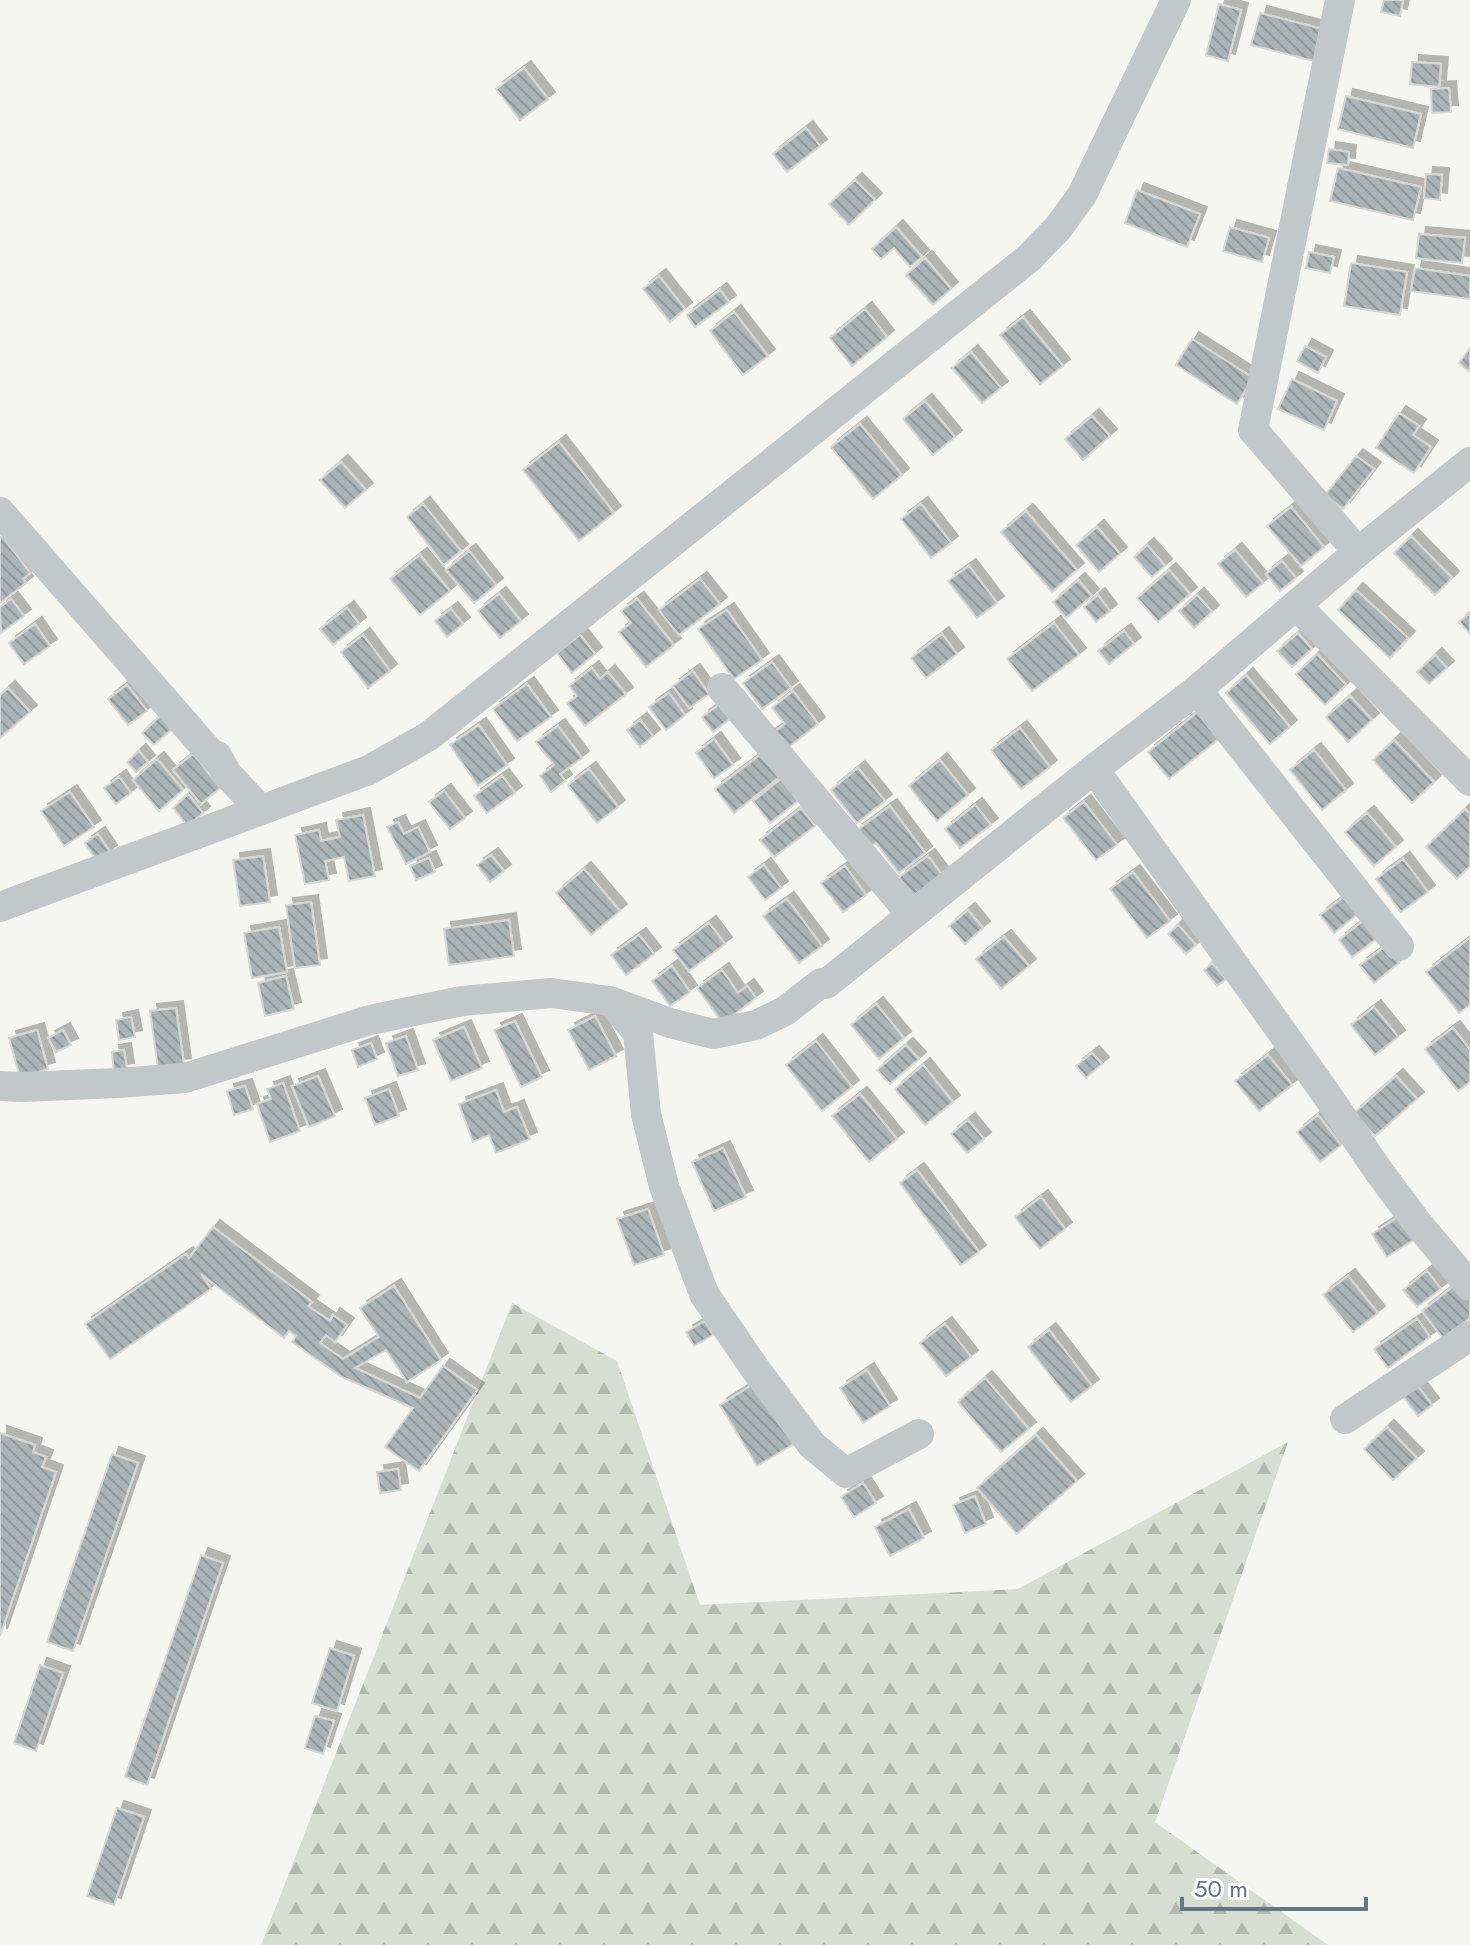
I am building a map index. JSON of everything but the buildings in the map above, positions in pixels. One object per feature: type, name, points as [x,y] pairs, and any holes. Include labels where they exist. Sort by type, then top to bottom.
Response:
[{"type":"street","points":[[0,907],[369,770],[429,736],[1029,258],[1058,228],[1082,195],[1176,0]]},
{"type":"street","points":[[1340,0],[1253,430],[1358,552]]},
{"type":"street","points":[[0,1086],[185,1078],[370,1020],[462,1001],[551,993],[610,1001],[670,1023],[713,1034],[756,1025],[785,1011],[821,983],[826,984],[1197,690],[1358,552],[1470,462]]},
{"type":"street","points":[[0,512],[212,755],[217,756],[227,774],[260,809]]},
{"type":"street","points":[[1296,605],[1470,781]]},
{"type":"street","points":[[722,688],[912,915]]},
{"type":"street","points":[[1197,690],[1399,946]]},
{"type":"street","points":[[1094,769],[1380,1173],[1470,1286]]},
{"type":"street","points":[[610,1001],[638,1033],[646,1114],[664,1186],[704,1294],[756,1370],[812,1445],[846,1473],[919,1434]]},
{"type":"street","points":[[1345,1419],[1470,1336]]},
{"type":"green space","points":[[512,1303],[617,1361],[700,1605],[1018,1589],[1288,1442],[1155,1822],[1328,1945],[261,1945]]}]
